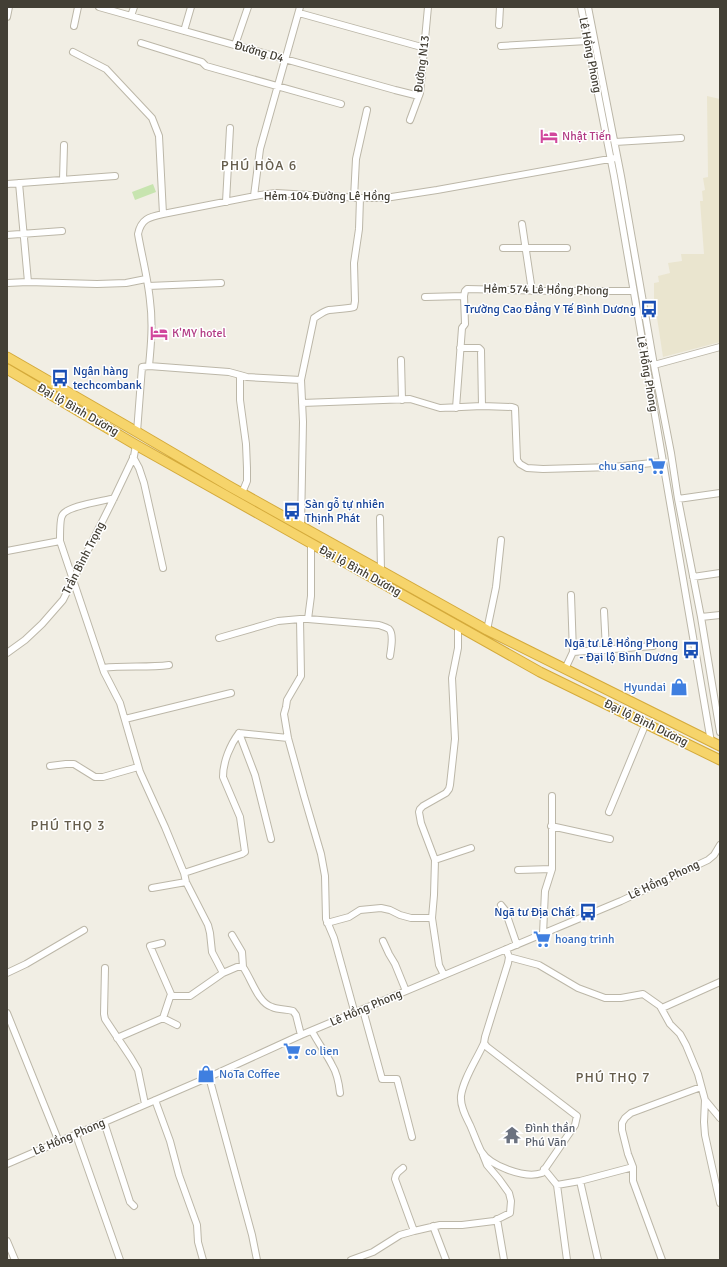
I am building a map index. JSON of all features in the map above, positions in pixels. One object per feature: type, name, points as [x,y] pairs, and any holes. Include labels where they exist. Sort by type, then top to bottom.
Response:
[{"type":"highway","name":"Đại lộ Bình Dương","points":[[7,357],[242,493],[487,630],[720,746]]},
{"type":"highway","name":"Đại lộ Bình Dương","points":[[7,369],[136,445],[540,672],[716,758]]},
{"type":"highway","points":[[136,445],[137,432]]},
{"type":"highway","points":[[711,742],[716,758]]},
{"type":"street","points":[[7,17],[9,7]]},
{"type":"street","points":[[74,26],[78,7]]},
{"type":"street","name":"Đường D4","points":[[99,7],[419,96]]},
{"type":"street","points":[[131,16],[134,7]]},
{"type":"street","points":[[184,30],[190,7]]},
{"type":"street","points":[[235,45],[248,7]]},
{"type":"street","name":"Đường N13","points":[[410,120],[419,96],[428,7]]},
{"type":"street","points":[[499,25],[500,7]]},
{"type":"street","name":"Lê Hồng Phong","points":[[581,7],[610,159],[711,742]]},
{"type":"street","name":"Lê Hồng Phong","points":[[588,7],[618,158],[678,499],[701,617],[720,732]]},
{"type":"street","points":[[254,196],[260,148],[299,10],[425,48]]},
{"type":"street","points":[[502,46],[588,42]]},
{"type":"street","points":[[141,43],[202,62],[206,66],[341,104]]},
{"type":"street","points":[[73,52],[106,70],[152,118],[159,136],[163,214]]},
{"type":"street","points":[[301,526],[301,380],[314,318],[329,310],[354,307],[354,263],[359,229],[356,159],[367,110]]},
{"type":"street","points":[[226,202],[230,128]]},
{"type":"street","points":[[615,142],[681,138]]},
{"type":"street","points":[[63,180],[64,145]]},
{"type":"street","name":"Hẻm 104 Đường Lê Hồng","points":[[150,366],[152,323],[148,286],[138,234],[140,226],[145,220],[151,217],[254,196],[276,194],[385,198],[618,158]]},
{"type":"street","points":[[7,184],[115,176]]},
{"type":"street","points":[[19,183],[28,282]]},
{"type":"street","points":[[522,224],[532,291]]},
{"type":"street","points":[[7,235],[62,231]]},
{"type":"street","points":[[503,248],[567,248]]},
{"type":"street","points":[[7,283],[28,282],[96,284],[126,283],[146,279]]},
{"type":"street","points":[[148,286],[221,284]]},
{"type":"street","name":"Hẻm 574 Lê Hồng Phong","points":[[464,296],[467,289],[532,291],[633,291]]},
{"type":"street","points":[[425,297],[464,296],[465,324],[462,328],[456,408]]},
{"type":"street","points":[[654,365],[720,347]]},
{"type":"street","points":[[460,348],[479,348],[481,350],[482,406]]},
{"type":"street","points":[[402,360],[402,400]]},
{"type":"street","points":[[137,432],[143,366],[229,372],[246,377],[301,380]]},
{"type":"street","points":[[240,375],[240,400],[246,444],[247,468],[247,481],[242,493]]},
{"type":"street","points":[[302,403],[410,399],[440,408],[482,406],[512,407],[515,408],[517,460],[520,464],[527,468],[543,469],[613,466],[662,462]]},
{"type":"street","name":"Trần Bình Trọng","points":[[7,653],[25,640],[42,624],[63,600],[114,498],[133,457],[136,445]]},
{"type":"street","points":[[133,457],[139,468],[144,483],[163,568]]},
{"type":"street","points":[[678,499],[720,493]]},
{"type":"street","points":[[114,498],[74,507],[66,511],[62,516],[60,541],[74,578],[103,668],[120,703],[138,767],[184,873],[186,882],[208,925],[212,952],[223,973]]},
{"type":"street","points":[[380,518],[381,571]]},
{"type":"street","points":[[487,630],[496,587],[501,540]]},
{"type":"street","points":[[7,550],[60,541]]},
{"type":"street","points":[[308,618],[311,596],[311,543]]},
{"type":"street","points":[[693,577],[720,573]]},
{"type":"street","points":[[565,669],[573,652],[570,595]]},
{"type":"street","points":[[604,611],[606,650]]},
{"type":"street","points":[[701,617],[720,615]]},
{"type":"street","points":[[219,638],[278,621],[308,618],[379,625],[390,630],[390,656]]},
{"type":"street","points":[[300,619],[301,676],[287,700],[284,714],[288,738],[321,854],[325,876],[326,919],[334,938],[354,1014]]},
{"type":"street","points":[[444,975],[439,965],[432,918],[435,860],[423,831],[419,812],[420,809],[426,804],[446,794],[450,785],[455,739],[452,678],[458,648],[458,626]]},
{"type":"street","points":[[573,652],[653,646]]},
{"type":"street","points":[[103,668],[117,666],[152,667],[169,664]]},
{"type":"street","points":[[125,719],[231,693]]},
{"type":"street","points":[[609,812],[646,724]]},
{"type":"street","points":[[239,733],[288,738]]},
{"type":"street","points":[[239,733],[254,776],[272,839]]},
{"type":"street","points":[[184,873],[245,852],[240,816],[223,777],[229,750],[239,733]]},
{"type":"street","points":[[716,758],[720,767]]},
{"type":"street","points":[[50,766],[74,764],[95,777],[103,777],[138,767]]},
{"type":"street","points":[[543,934],[545,891],[552,869],[552,796]]},
{"type":"street","points":[[552,826],[610,839]]},
{"type":"street","name":"Lê Hồng Phong","points":[[7,1164],[209,1077],[301,1035],[620,901],[708,860],[714,855],[720,845]]},
{"type":"street","points":[[435,860],[471,848]]},
{"type":"street","points":[[518,870],[552,869]]},
{"type":"street","points":[[152,888],[186,882]]},
{"type":"street","points":[[501,905],[505,910],[517,945]]},
{"type":"street","points":[[327,922],[349,916],[360,910],[381,908],[411,918],[432,918]]},
{"type":"street","points":[[7,973],[26,964],[84,930]]},
{"type":"street","points":[[232,935],[242,952],[243,967],[265,1004],[273,1008],[288,1009],[293,1011],[296,1014],[301,1035]]},
{"type":"street","points":[[383,941],[395,964],[406,991]]},
{"type":"street","points":[[162,943],[150,946],[170,991],[164,1018]]},
{"type":"street","points":[[351,1260],[372,1252],[400,1235],[433,1226],[462,1225],[497,1219],[510,1214],[511,1201],[509,1193],[487,1165],[464,1113],[461,1097],[465,1082],[484,1043],[509,957],[506,949]]},
{"type":"street","points":[[509,957],[539,965],[565,981],[591,994],[612,999],[627,998],[643,994],[662,1008],[668,1020],[680,1034],[698,1074],[705,1100],[705,1135],[720,1203]]},
{"type":"street","points":[[170,996],[190,996],[223,973],[237,967],[243,967]]},
{"type":"street","points":[[105,968],[105,1020],[138,1070],[145,1104]]},
{"type":"street","points":[[662,1008],[720,982]]},
{"type":"street","points":[[363,1010],[382,1079],[397,1079],[412,1137]]},
{"type":"street","points":[[7,1013],[59,1142]]},
{"type":"street","points":[[117,1038],[164,1018]]},
{"type":"street","points":[[164,1018],[177,1026]]},
{"type":"street","points":[[312,1031],[333,1065],[339,1083],[340,1093]]},
{"type":"street","points":[[482,1152],[494,1163],[504,1169],[518,1172],[542,1173],[575,1125],[576,1116],[487,1047],[484,1043]]},
{"type":"street","points":[[209,1077],[252,1235],[257,1260]]},
{"type":"street","points":[[662,1260],[637,1195],[633,1181],[633,1167],[622,1130],[622,1123],[631,1113],[701,1088]]},
{"type":"street","points":[[155,1100],[170,1141],[179,1175],[197,1226],[198,1242],[204,1260]]},
{"type":"street","points":[[705,1100],[720,1118]]},
{"type":"street","points":[[104,1122],[130,1202],[134,1206]]},
{"type":"street","points":[[76,1135],[120,1260]]},
{"type":"street","points":[[557,1185],[580,1181],[633,1167]]},
{"type":"street","points":[[403,1168],[398,1172],[395,1179],[414,1231]]},
{"type":"street","points":[[544,1169],[557,1185],[567,1260]]},
{"type":"street","points":[[580,1181],[598,1260]]},
{"type":"street","points":[[497,1219],[504,1260]]},
{"type":"street","points":[[433,1226],[446,1260]]},
{"type":"street","points":[[7,1241],[15,1260]]},
{"type":"shaded area","points":[[707,96],[720,99],[720,342],[663,357],[654,298],[654,283],[659,282],[658,276],[670,273],[668,263],[682,261],[681,254],[704,254],[700,201],[703,201],[702,191],[705,190],[703,178],[708,177]]},
{"type":"green space","points":[[153,184],[156,192],[135,200],[132,192]]},
{"type":"place","name":"Nhật Tiến","points":[[549,136]]},
{"type":"place","name":"Trường Cao Đẳng Y Tế Bình Dương","points":[[649,309]]},
{"type":"place","name":"K'MY hotel","points":[[159,333]]},
{"type":"place","name":"Ngân hàng techcombank","points":[[60,378]]},
{"type":"place","name":"chu sang","points":[[657,466]]},
{"type":"place","name":"Sàn gỗ tự nhiên Thịnh Phát","points":[[292,511]]},
{"type":"place","name":"Ngã tư Lê Hồng Phong - Đại lộ Bình Dương","points":[[691,650]]},
{"type":"place","name":"Hyundai","points":[[679,687]]},
{"type":"place","name":"Ngã tư Địa Chất","points":[[588,912]]},
{"type":"place","name":"hoang trinh","points":[[542,939]]},
{"type":"place","name":"co lien","points":[[292,1051]]},
{"type":"place","name":"NoTa Coffee","points":[[206,1074]]},
{"type":"place","name":"Đình thần Phú Văn","points":[[512,1135]]},
{"type":"district","name":"PHÚ HÒA 6","points":[[259,165]]},
{"type":"district","name":"PHÚ THỌ 3","points":[[68,825]]},
{"type":"district","name":"PHÚ THỌ 7","points":[[613,1077]]}]
